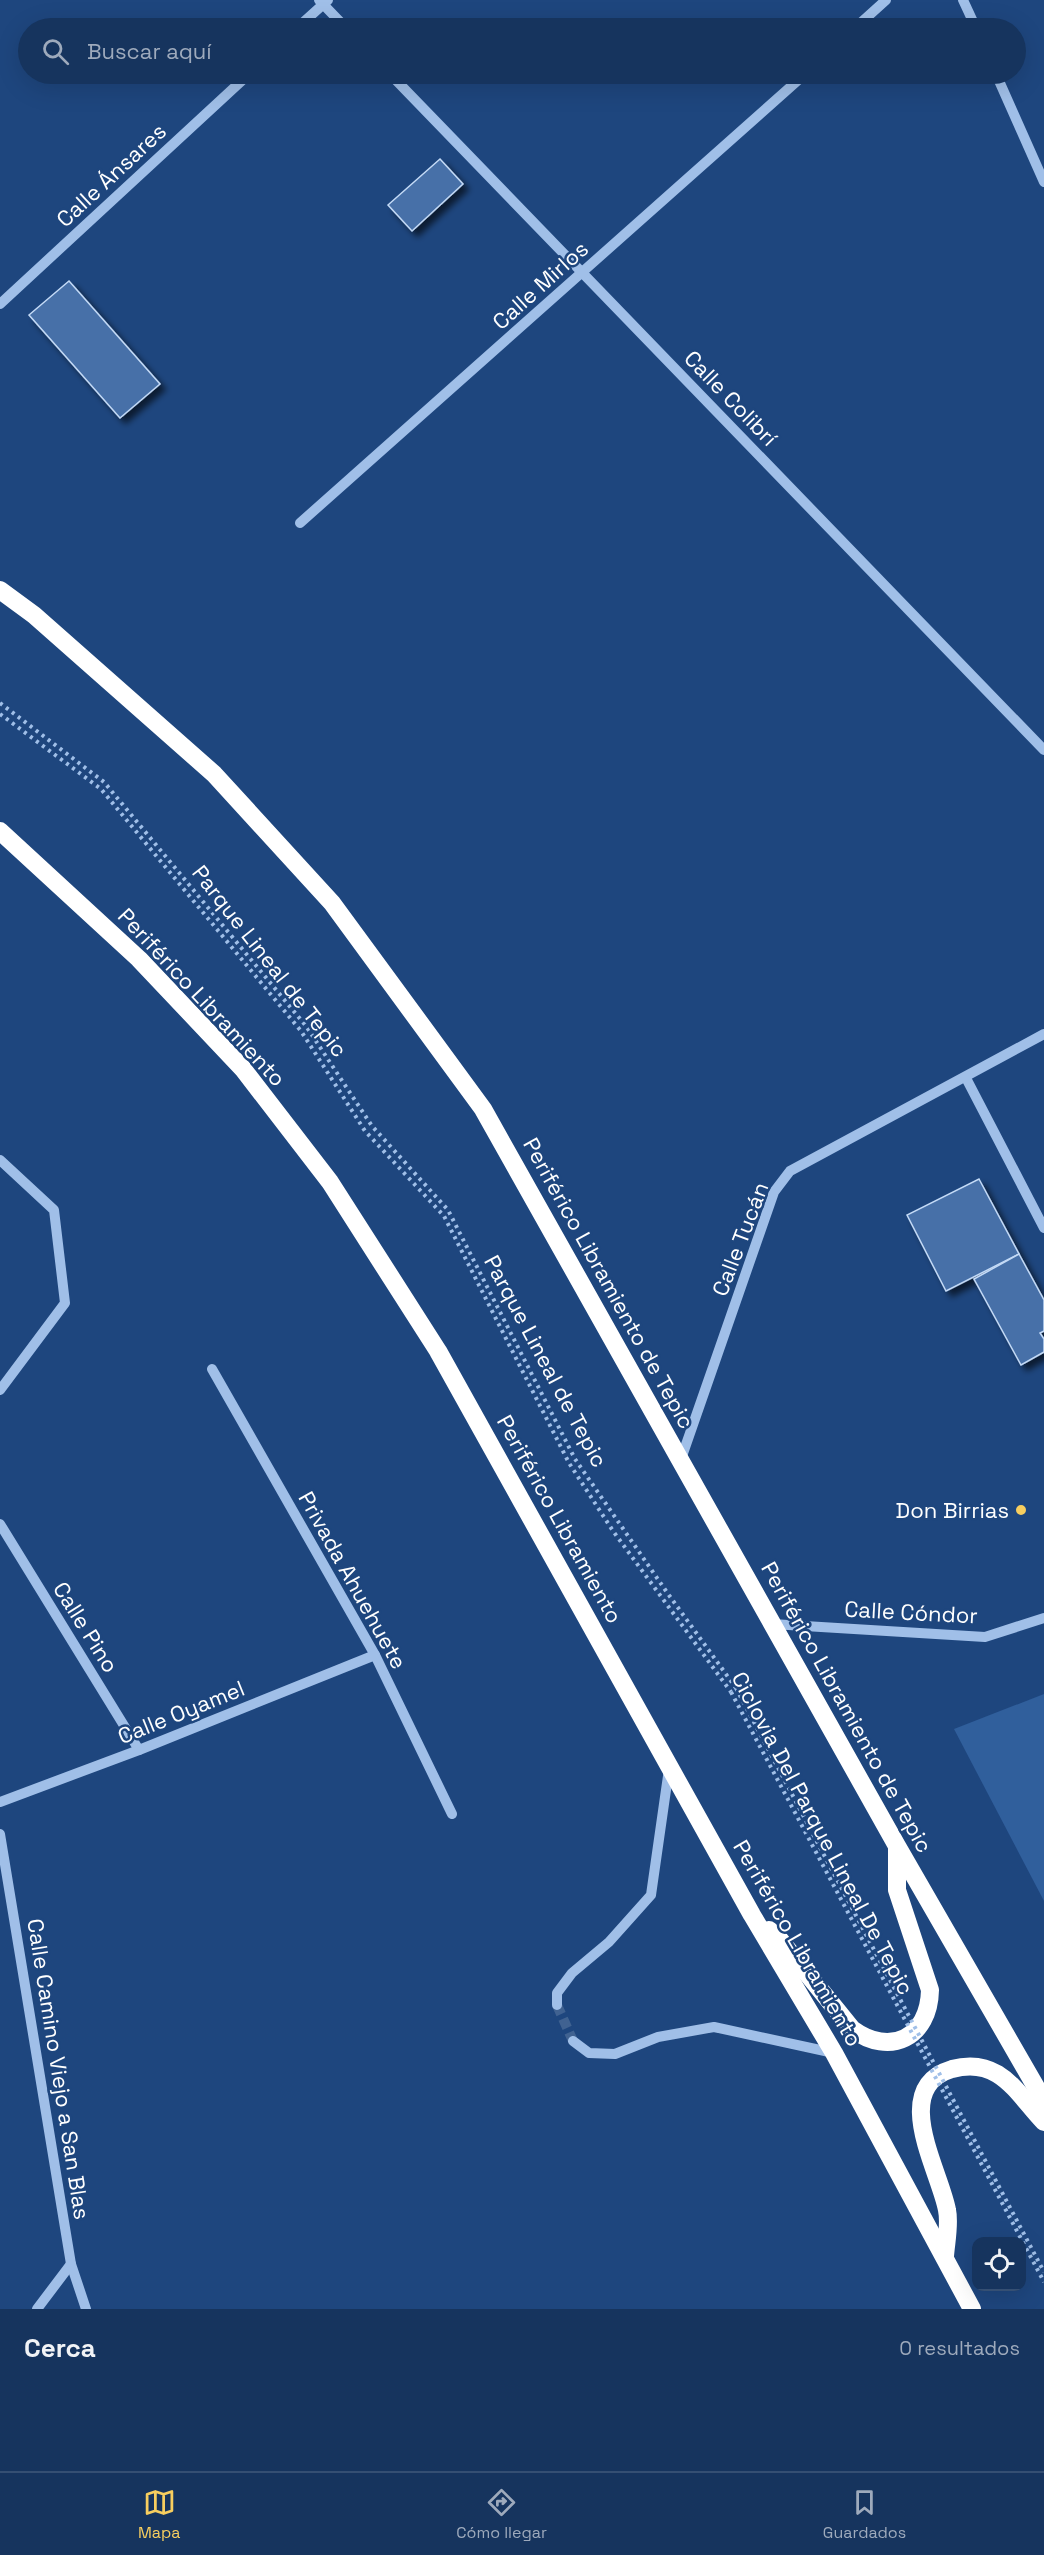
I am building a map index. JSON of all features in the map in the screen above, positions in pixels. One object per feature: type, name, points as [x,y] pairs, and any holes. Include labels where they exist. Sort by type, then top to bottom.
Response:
[{"type":"highway","name":"Periférico Libramiento de Tepic","points":[[0,590],[34,615],[214,774],[332,903],[483,1109],[897,1846],[1044,2101]]},
{"type":"highway","name":"Periférico Libramiento","points":[[0,831],[139,959],[243,1069],[330,1182],[438,1351],[752,1915],[834,2053],[972,2309]]},
{"type":"highway","points":[[752,1915],[780,1940],[852,2029],[863,2038],[877,2043],[891,2043],[905,2038],[917,2030],[926,2019],[930,1990],[897,1890],[897,1846]]},
{"type":"highway","points":[[945,2256],[948,2212],[921,2127],[920,2110],[924,2094],[934,2080],[947,2071],[963,2066],[980,2067],[1006,2079],[1044,2122]]},
{"type":"street","points":[[866,18],[886,0]]},
{"type":"street","points":[[963,0],[971,18]]},
{"type":"street","points":[[307,18],[323,2],[337,18]]},
{"type":"street","name":"Calle Ánsares","points":[[0,304],[238,84]]},
{"type":"street","name":"Calle Colibrí","points":[[400,84],[1044,750]]},
{"type":"street","name":"Calle Mirlos","points":[[300,523],[584,273],[794,84]]},
{"type":"street","points":[[1000,84],[1044,182]]},
{"type":"street","name":"Calle Tucán","points":[[681,1459],[774,1192],[790,1171],[1044,1034]]},
{"type":"street","points":[[966,1078],[1044,1228]]},
{"type":"street","points":[[0,1160],[54,1210],[65,1303],[0,1390]]},
{"type":"street","name":"Privada Ahuehuete","points":[[212,1369],[375,1655],[452,1814]]},
{"type":"street","name":"Calle Pino","points":[[0,1524],[139,1750]]},
{"type":"street","name":"Calle Cóndor","points":[[772,1624],[985,1637],[1044,1618]]},
{"type":"street","name":"Calle Oyamel","points":[[0,1802],[139,1750],[375,1655]]},
{"type":"street","points":[[557,2006],[557,1993],[572,1973],[609,1942],[651,1895],[670,1766]]},
{"type":"street","name":"Calle Camino Viejo a San Blas","points":[[0,1834],[71,2264],[86,2309]]},
{"type":"street","points":[[573,2041],[589,2053],[615,2054],[657,2037],[714,2027],[834,2053]]},
{"type":"street","points":[[38,2309],[71,2264]]},
{"type":"path","name":"Parque Lineal de Tepic","points":[[0,704],[104,782],[306,1026],[372,1126],[448,1210],[575,1459],[736,1688],[1044,2272]]},
{"type":"path","name":"Ciclovia Del Parque Lineal De Tepic","points":[[0,714],[101,789],[301,1031],[365,1131],[444,1216],[569,1463],[613,1531],[731,1692],[1044,2282]]},
{"type":"shaded area","points":[[1044,1694],[1044,1901],[954,1729]]},
{"type":"building","points":[[440,159],[463,184],[412,231],[388,205]]},
{"type":"building","points":[[69,281],[160,384],[120,418],[29,315]]},
{"type":"building","points":[[979,1179],[1019,1254],[946,1291],[907,1215]]},
{"type":"building","points":[[1019,1254],[1044,1300],[1044,1331],[1040,1333],[1044,1339],[1044,1352],[1021,1365],[974,1279]]},
{"type":"tunnel","points":[[557,2005],[573,2041]]},
{"type":"place","name":"Don Birrias","points":[[1021,1510]]}]
